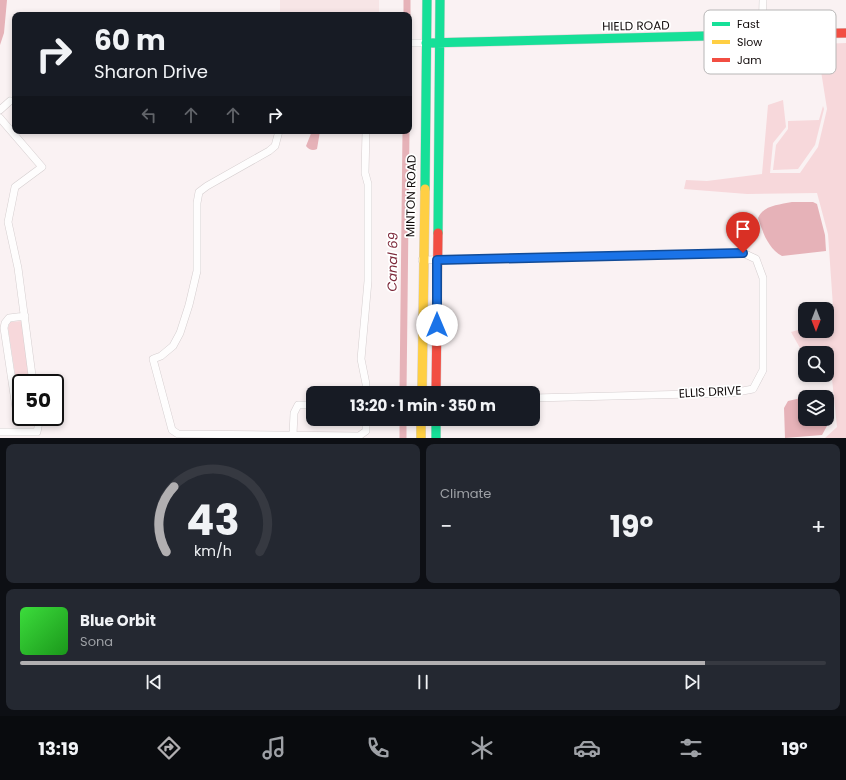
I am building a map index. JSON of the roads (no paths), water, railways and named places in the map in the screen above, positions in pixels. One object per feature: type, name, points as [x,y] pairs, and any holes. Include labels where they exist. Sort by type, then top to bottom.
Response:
[{"type":"main road","name":"MINTON ROAD","points":[[422,386],[422,260],[426,0]]},
{"type":"main road","points":[[436,386],[440,0]]},
{"type":"main road","name":"HIELD ROAD","points":[[836,33],[846,33]]},
{"type":"main road","name":"HIELD ROAD","points":[[426,43],[704,36]]},
{"type":"main road","points":[[421,426],[421,438]]},
{"type":"main road","points":[[436,426],[436,438]]},
{"type":"street","points":[[763,0],[763,10]]},
{"type":"street","points":[[412,43],[426,43]]},
{"type":"street","points":[[0,110],[10,101]]},
{"type":"street","points":[[0,118],[12,132]]},
{"type":"street","points":[[14,134],[42,167],[16,187],[8,222],[18,268],[32,374]]},
{"type":"street","points":[[278,134],[275,146],[269,151],[199,192],[197,203],[196,271],[189,305],[180,332],[173,346],[161,356],[153,359],[172,430],[178,434],[359,436],[366,431],[366,426]]},
{"type":"street","points":[[366,134],[365,173],[368,184],[368,281],[360,359],[366,386]]},
{"type":"street","name":"ELLIS DRIVE","points":[[437,260],[743,253],[756,259],[763,278],[763,370],[753,389],[732,393],[540,398]]},
{"type":"street","points":[[422,260],[437,260]]},
{"type":"street","points":[[12,381],[4,328],[8,318],[25,316]]},
{"type":"street","points":[[293,435],[294,413],[298,405],[306,405]]},
{"type":"street","points":[[0,432],[37,432],[38,426]]},
{"type":"waterway","name":"Canal 69","points":[[407,0],[407,12]]},
{"type":"waterway","name":"Canal 69","points":[[403,386],[406,134]]},
{"type":"waterway","name":"Canal 69","points":[[403,426],[403,438]]}]
